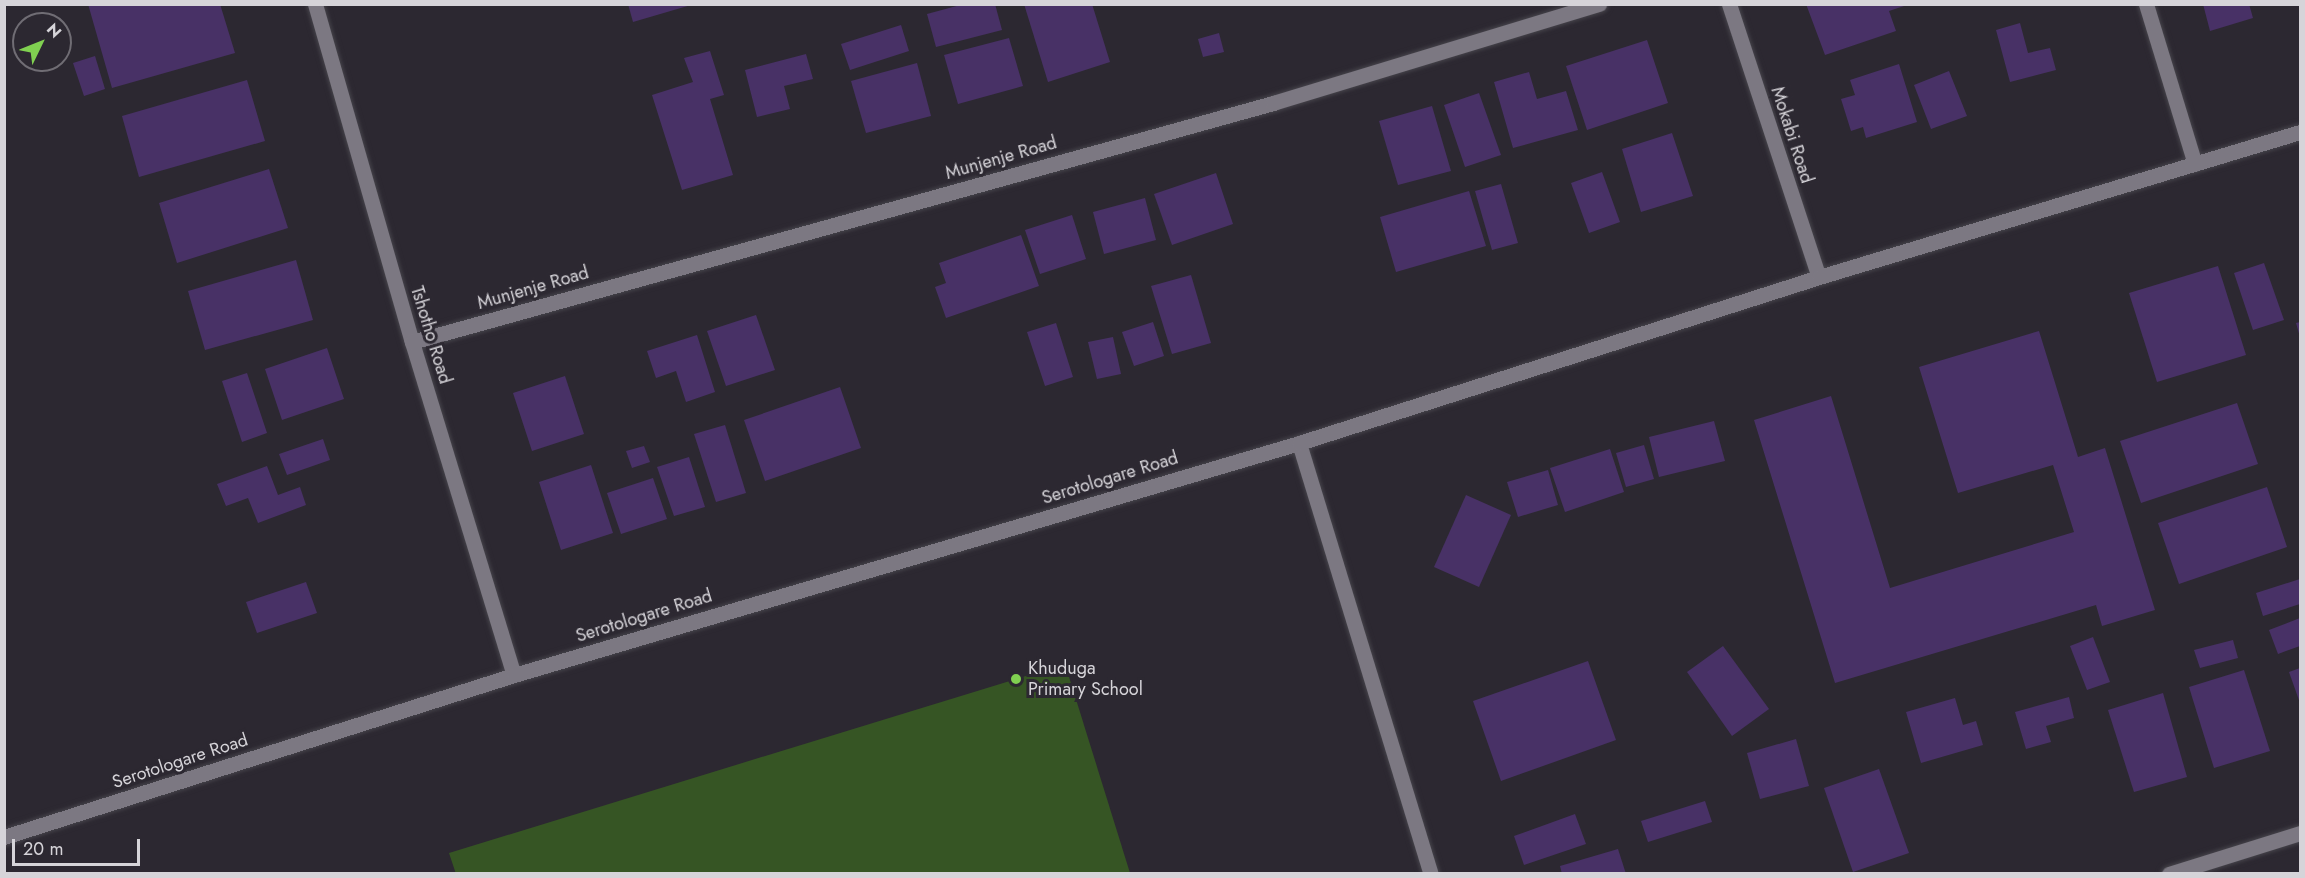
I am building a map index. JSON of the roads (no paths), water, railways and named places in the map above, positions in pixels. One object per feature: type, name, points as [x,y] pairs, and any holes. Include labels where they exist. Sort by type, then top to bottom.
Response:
[{"type":"street","name":"Tshotho Road","points":[[315,4],[412,342],[514,675]]},
{"type":"street","name":"Munjenje Road","points":[[412,342],[1274,103],[1599,4]]},
{"type":"street","name":"Mokabi Road","points":[[1729,4],[1819,277]]},
{"type":"street","points":[[2146,4],[2195,164]]},
{"type":"street","name":"Serotologare Road","points":[[4,837],[514,675],[1299,443],[1819,277],[2301,132]]},
{"type":"street","points":[[1299,443],[1431,873]]},
{"type":"street","points":[[2169,873],[2301,833]]},
{"type":"place","name":"Khuduga Primary School","points":[[1016,679]]}]
